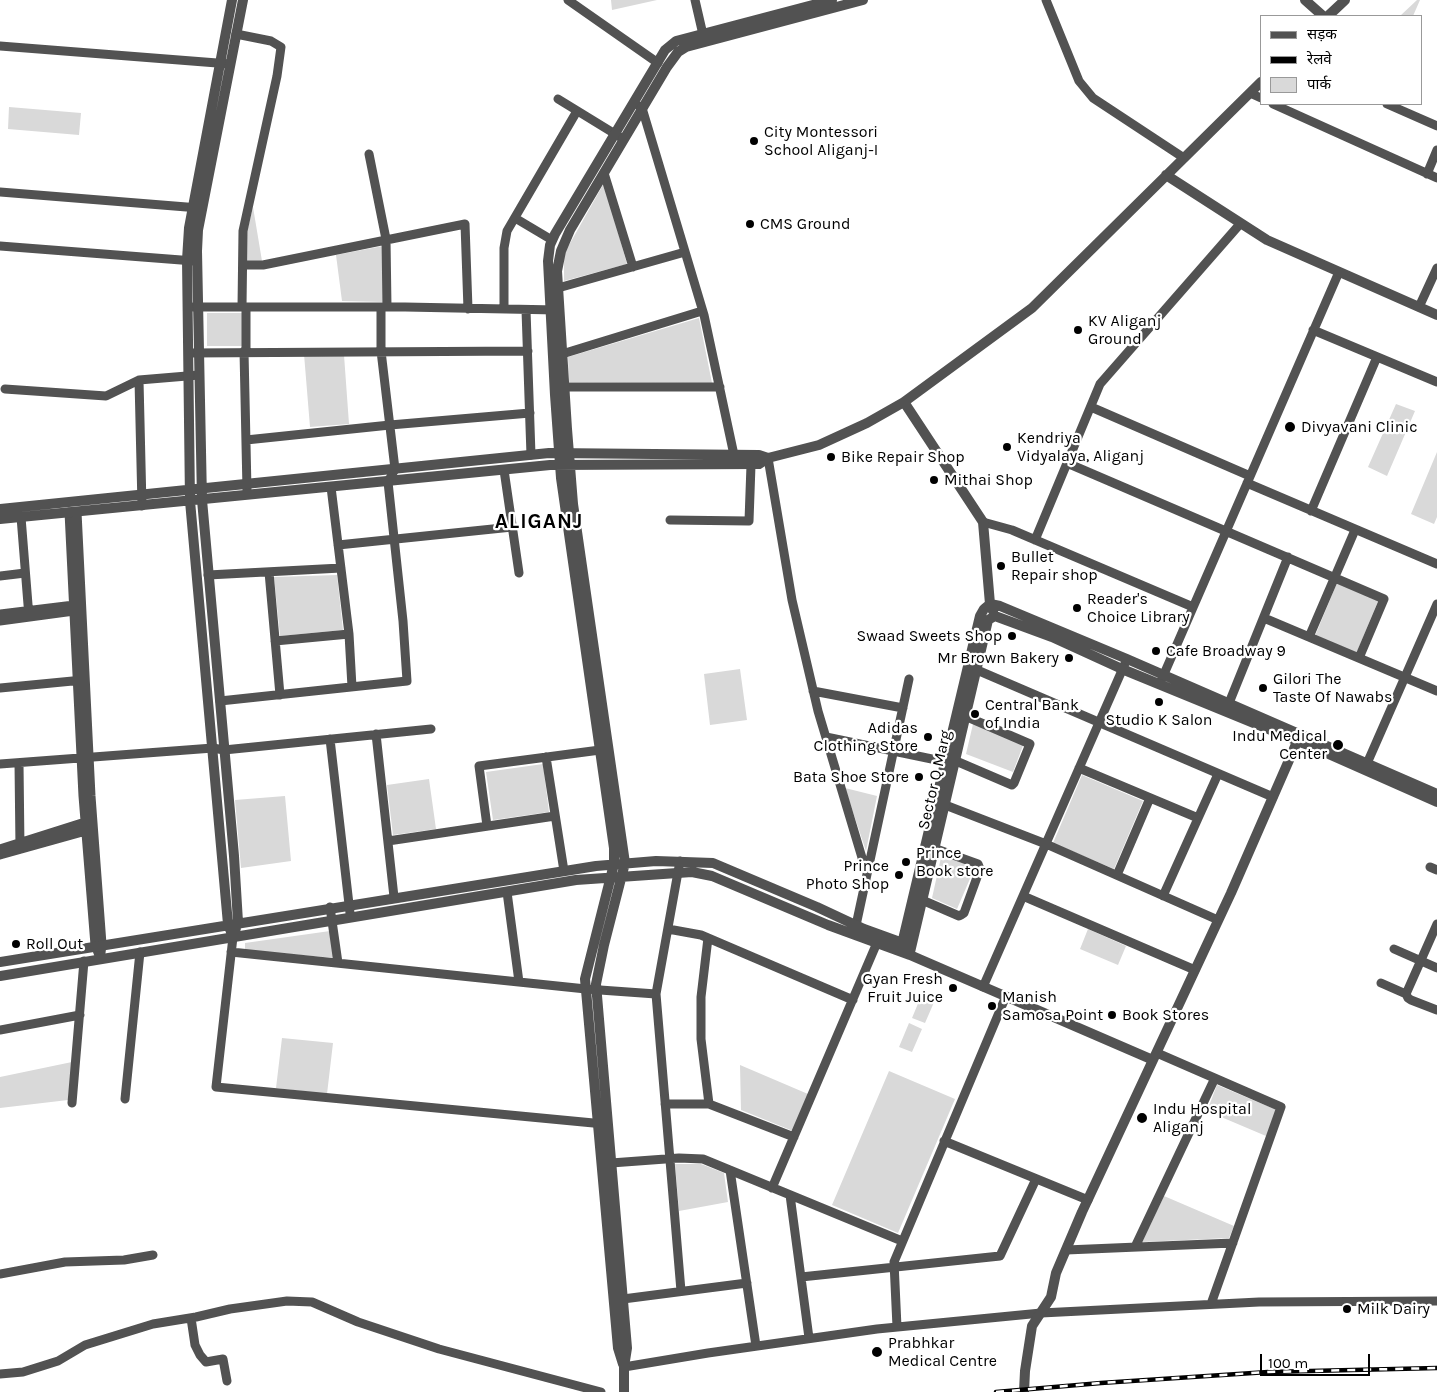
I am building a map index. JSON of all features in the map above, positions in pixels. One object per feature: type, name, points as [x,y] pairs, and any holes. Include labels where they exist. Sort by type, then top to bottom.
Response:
[{"type":"street","points":[[232,0],[225,63],[197,207],[198,230],[192,261],[194,376],[190,501],[213,748],[233,923]]},
{"type":"street","points":[[225,63],[236,34],[243,0]]},
{"type":"street","points":[[568,0],[658,63]]},
{"type":"street","points":[[696,0],[704,38]]},
{"type":"street","points":[[638,105],[678,52],[686,47],[704,38],[832,0]]},
{"type":"street","points":[[801,8],[863,0]]},
{"type":"street","points":[[1046,0],[1079,81],[1093,98],[1184,158]]},
{"type":"street","points":[[1305,0],[1322,15]]},
{"type":"street","points":[[1329,15],[1344,0]]},
{"type":"street","points":[[236,34],[271,41],[281,46],[277,76],[243,232],[247,496]]},
{"type":"street","points":[[564,453],[562,354],[548,261],[552,240],[619,137],[638,105],[665,50],[676,41],[704,38]]},
{"type":"street","points":[[0,46],[225,63]]},
{"type":"street","points":[[0,508],[142,500],[190,501],[565,465],[759,464],[768,458],[819,445],[867,423],[904,402],[1032,308],[1260,83]]},
{"type":"street","points":[[1250,93],[1260,98]]},
{"type":"street","points":[[558,99],[619,137]]},
{"type":"street","points":[[638,105],[702,311],[734,455]]},
{"type":"street","points":[[1275,105],[1437,178]]},
{"type":"street","points":[[1389,105],[1437,126]]},
{"type":"street","points":[[504,309],[504,248],[508,232],[577,111]]},
{"type":"street","points":[[619,137],[604,173],[570,230],[561,251],[555,310],[565,465],[573,504],[616,877],[596,984],[591,989],[618,1348],[624,1367]]},
{"type":"street","points":[[1427,174],[1437,150]]},
{"type":"street","points":[[220,701],[407,681],[403,621],[388,482],[395,469],[381,351],[386,239],[369,154]]},
{"type":"street","points":[[604,173],[633,267]]},
{"type":"street","points":[[1166,175],[1267,240],[1437,315]]},
{"type":"street","points":[[0,192],[197,207]]},
{"type":"street","points":[[516,218],[552,240]]},
{"type":"street","points":[[243,264],[263,265],[465,224],[468,309]]},
{"type":"street","points":[[1035,540],[1100,384],[1240,224]]},
{"type":"street","points":[[0,246],[192,261]]},
{"type":"street","points":[[558,288],[685,252]]},
{"type":"street","points":[[1419,307],[1437,268]]},
{"type":"street","points":[[1162,679],[1339,272]]},
{"type":"street","points":[[193,307],[555,310]]},
{"type":"street","points":[[526,310],[531,455]]},
{"type":"street","points":[[562,354],[702,311]]},
{"type":"street","points":[[1313,330],[1437,382]]},
{"type":"street","points":[[194,352],[528,351]]},
{"type":"street","points":[[1311,511],[1377,357]]},
{"type":"street","points":[[5,389],[106,396],[139,380],[194,376]]},
{"type":"street","points":[[194,376],[208,575],[224,750],[233,923],[216,1087],[602,1123]]},
{"type":"street","points":[[139,380],[142,500]]},
{"type":"street","points":[[564,387],[720,387]]},
{"type":"street","points":[[904,402],[983,522],[990,604],[995,616],[1125,664],[1298,738],[1315,748],[1437,794]]},
{"type":"street","points":[[1091,407],[1311,511],[1437,564]]},
{"type":"street","points":[[246,440],[530,413]]},
{"type":"street","points":[[0,519],[73,512],[190,490],[531,455],[564,453],[759,455],[768,458]]},
{"type":"street","points":[[768,458],[792,600],[813,691],[863,861],[870,864]]},
{"type":"street","points":[[1067,463],[1384,599],[1359,658]]},
{"type":"street","points":[[670,520],[749,521],[751,464]]},
{"type":"street","points":[[504,470],[519,573]]},
{"type":"street","points":[[331,488],[349,634],[352,687]]},
{"type":"street","points":[[73,512],[88,826],[100,958]]},
{"type":"street","points":[[21,517],[28,614]]},
{"type":"street","points":[[983,522],[1012,530],[1193,607]]},
{"type":"street","points":[[338,545],[512,527]]},
{"type":"street","points":[[1309,637],[1355,530]]},
{"type":"street","points":[[1226,708],[1288,558]]},
{"type":"street","points":[[208,575],[341,568]]},
{"type":"street","points":[[269,572],[280,695]]},
{"type":"street","points":[[0,576],[25,573]]},
{"type":"street","points":[[990,604],[1000,606],[1125,664]]},
{"type":"street","points":[[906,949],[972,668],[980,616],[990,604]]},
{"type":"street","points":[[1365,767],[1437,604]]},
{"type":"street","points":[[0,614],[28,614],[77,608]]},
{"type":"street","points":[[0,621],[28,614]]},
{"type":"street","points":[[585,616],[625,863],[616,877]]},
{"type":"street","name":"Sector Q Marg","points":[[950,761],[965,716],[972,668],[988,620],[995,616]]},
{"type":"street","points":[[1264,618],[1437,691]]},
{"type":"street","points":[[275,641],[349,634]]},
{"type":"street","points":[[984,987],[1125,664]]},
{"type":"street","points":[[972,668],[1273,797]]},
{"type":"street","points":[[855,930],[909,679]]},
{"type":"street","points":[[0,688],[82,680]]},
{"type":"street","points":[[813,691],[903,708]]},
{"type":"street","points":[[826,737],[950,761],[1012,785],[1030,744],[965,716]]},
{"type":"street","points":[[0,764],[213,748],[224,750],[431,729]]},
{"type":"street","points":[[376,734],[394,897]]},
{"type":"street","points":[[1024,1392],[1025,1371],[1032,1326],[1051,1297],[1056,1273],[1088,1200],[1218,920],[1298,738]]},
{"type":"street","points":[[330,739],[351,918]]},
{"type":"street","points":[[487,826],[479,766],[600,750]]},
{"type":"street","points":[[546,757],[564,871]]},
{"type":"street","points":[[19,763],[20,846]]},
{"type":"street","points":[[1365,767],[1437,802]]},
{"type":"street","points":[[1079,768],[1198,818]]},
{"type":"street","points":[[1163,896],[1218,774]]},
{"type":"street","points":[[1116,875],[1150,798]]},
{"type":"street","points":[[940,803],[1046,844],[1218,920]]},
{"type":"street","points":[[388,841],[555,816]]},
{"type":"street","points":[[0,855],[20,846],[88,826]]},
{"type":"street","points":[[0,849],[20,846]]},
{"type":"street","points":[[922,900],[958,916],[961,915],[964,912],[980,869],[978,864],[930,846]]},
{"type":"street","name":"Sector Q Marg","points":[[906,949],[922,900],[930,846]]},
{"type":"street","points":[[680,861],[656,994],[681,1291]]},
{"type":"street","points":[[0,962],[330,907],[625,863],[680,861],[713,863],[817,907],[855,930]]},
{"type":"street","points":[[0,976],[576,880],[692,872],[712,876],[828,925],[855,930],[906,949],[984,987],[1155,1056],[1215,1078],[1281,1107],[1211,1304]]},
{"type":"street","points":[[507,892],[519,982]]},
{"type":"street","points":[[1023,896],[1195,970]]},
{"type":"street","points":[[330,907],[338,963]]},
{"type":"street","points":[[1406,994],[1437,924]]},
{"type":"street","points":[[668,929],[701,935],[852,1000]]},
{"type":"street","points":[[708,938],[701,997],[702,1039],[708,1104]]},
{"type":"street","points":[[772,1188],[879,939]]},
{"type":"street","points":[[1394,949],[1437,968]]},
{"type":"street","points":[[125,1100],[140,952]]},
{"type":"street","points":[[231,952],[519,982],[656,994]]},
{"type":"street","points":[[72,1102],[84,961]]},
{"type":"street","points":[[1382,983],[1406,994],[1411,1000],[1437,1010]]},
{"type":"street","points":[[897,1327],[894,1262],[1006,996]]},
{"type":"street","points":[[0,1030],[80,1015]]},
{"type":"street","points":[[1135,1247],[1215,1078]]},
{"type":"street","points":[[665,1104],[708,1104],[794,1138]]},
{"type":"street","points":[[602,1123],[610,1163],[623,1299],[627,1348],[624,1367],[624,1392]]},
{"type":"street","points":[[944,1141],[1088,1200]]},
{"type":"street","points":[[610,1163],[704,1159],[902,1241]]},
{"type":"street","points":[[730,1170],[756,1346]]},
{"type":"street","points":[[802,1277],[1000,1256],[1036,1178]]},
{"type":"street","points":[[790,1195],[809,1338]]},
{"type":"street","points":[[1066,1250],[1233,1243]]},
{"type":"street","points":[[0,1274],[65,1262],[124,1260],[153,1255]]},
{"type":"street","points":[[623,1299],[747,1283]]},
{"type":"street","points":[[0,1374],[23,1372],[58,1361],[85,1345],[153,1324],[230,1309],[287,1301],[312,1302],[358,1322],[439,1349],[601,1392]]},
{"type":"street","points":[[624,1367],[809,1338],[897,1327],[1041,1313],[1259,1302],[1437,1301]]},
{"type":"street","points":[[191,1318],[195,1346],[200,1356],[206,1362],[223,1359],[227,1381]]},
{"type":"green space","points":[[611,0],[657,0],[612,10]]},
{"type":"green space","points":[[1417,0],[1420,0],[1413,15],[1401,15]]},
{"type":"green space","points":[[9,107],[81,113],[79,135],[8,129]]},
{"type":"green space","points":[[604,183],[627,264],[564,281],[564,254]]},
{"type":"green space","points":[[253,207],[262,261],[246,261],[246,236]]},
{"type":"green space","points":[[383,246],[384,302],[342,301],[336,255]]},
{"type":"green space","points":[[207,313],[245,313],[245,346],[207,346]]},
{"type":"green space","points":[[699,318],[712,383],[569,382],[568,357]]},
{"type":"green space","points":[[304,354],[344,355],[349,424],[310,427]]},
{"type":"green space","points":[[1396,404],[1415,411],[1387,476],[1368,467]]},
{"type":"green space","points":[[1437,452],[1437,517],[1434,524],[1411,514]]},
{"type":"green space","points":[[337,575],[343,630],[280,636],[274,577]]},
{"type":"green space","points":[[1337,583],[1378,601],[1356,654],[1315,636]]},
{"type":"green space","points":[[740,669],[747,720],[710,725],[704,674]]},
{"type":"green space","points":[[973,724],[1024,743],[1013,772],[966,754]]},
{"type":"green space","points":[[543,764],[549,812],[493,820],[486,772]]},
{"type":"green space","points":[[1082,775],[1143,801],[1114,869],[1053,843]]},
{"type":"green space","points":[[429,779],[436,829],[393,835],[387,785]]},
{"type":"green space","points":[[845,788],[877,796],[866,851]]},
{"type":"green space","points":[[285,796],[291,861],[241,868],[235,800]]},
{"type":"green space","points":[[942,853],[975,867],[957,909],[932,898]]},
{"type":"green space","points":[[1088,929],[1126,946],[1118,965],[1080,949]]},
{"type":"green space","points":[[330,931],[335,958],[245,950],[245,943]]},
{"type":"green space","points":[[922,994],[935,1000],[925,1023],[912,1018]]},
{"type":"green space","points":[[909,1023],[922,1029],[912,1052],[899,1047]]},
{"type":"green space","points":[[282,1038],[333,1043],[327,1094],[276,1088]]},
{"type":"green space","points":[[72,1062],[68,1100],[0,1108],[0,1077]]},
{"type":"green space","points":[[740,1065],[808,1094],[793,1131],[741,1110]]},
{"type":"green space","points":[[889,1071],[955,1099],[898,1233],[832,1205]]},
{"type":"green space","points":[[1217,1085],[1277,1110],[1266,1136],[1207,1111]]},
{"type":"green space","points":[[675,1164],[701,1164],[724,1173],[728,1202],[679,1211]]},
{"type":"green space","points":[[1164,1196],[1234,1226],[1229,1238],[1142,1242]]},
{"type":"railway","points":[[996,1392],[1268,1372],[1437,1368]]},
{"type":"place","name":"City Montessori School Aliganj-I","points":[[754,141]]},
{"type":"place","name":"CMS Ground","points":[[750,224]]},
{"type":"place","name":"KV Aliganj Ground","points":[[1078,330]]},
{"type":"place","name":"Divyavani Clinic","points":[[1290,427]]},
{"type":"place","name":"Kendriya Vidyalaya, Aliganj","points":[[1007,447]]},
{"type":"place","name":"Bike Repair Shop","points":[[831,457]]},
{"type":"place","name":"Mithai Shop","points":[[934,480]]},
{"type":"place","name":"Bullet Repair shop","points":[[1001,566]]},
{"type":"place","name":"Reader's Choice Library","points":[[1077,608]]},
{"type":"place","name":"Swaad Sweets Shop","points":[[1012,636]]},
{"type":"place","name":"Cafe Broadway 9","points":[[1156,651]]},
{"type":"place","name":"Mr Brown Bakery","points":[[1069,658]]},
{"type":"place","name":"Gilori The Taste Of Nawabs","points":[[1263,688]]},
{"type":"place","name":"Studio K Salon","points":[[1159,702]]},
{"type":"place","name":"Central Bank of India","points":[[975,714]]},
{"type":"place","name":"Adidas Clothing Store","points":[[928,737]]},
{"type":"place","name":"Indu Medical Center","points":[[1338,745]]},
{"type":"place","name":"Bata Shoe Store","points":[[919,777]]},
{"type":"place","name":"Prince Book store","points":[[906,862]]},
{"type":"place","name":"Prince Photo Shop","points":[[899,875]]},
{"type":"place","name":"Roll Out","points":[[16,944]]},
{"type":"place","name":"Gyan Fresh Fruit Juice","points":[[953,988]]},
{"type":"place","name":"Manish Samosa Point","points":[[992,1006]]},
{"type":"place","name":"Book Stores","points":[[1112,1015]]},
{"type":"place","name":"Indu Hospital Aliganj","points":[[1142,1118]]},
{"type":"place","name":"Milk Dairy","points":[[1347,1309]]},
{"type":"place","name":"Prabhkar Medical Centre","points":[[877,1352]]},
{"type":"district","name":"ALIGANJ","points":[[539,522]]}]
